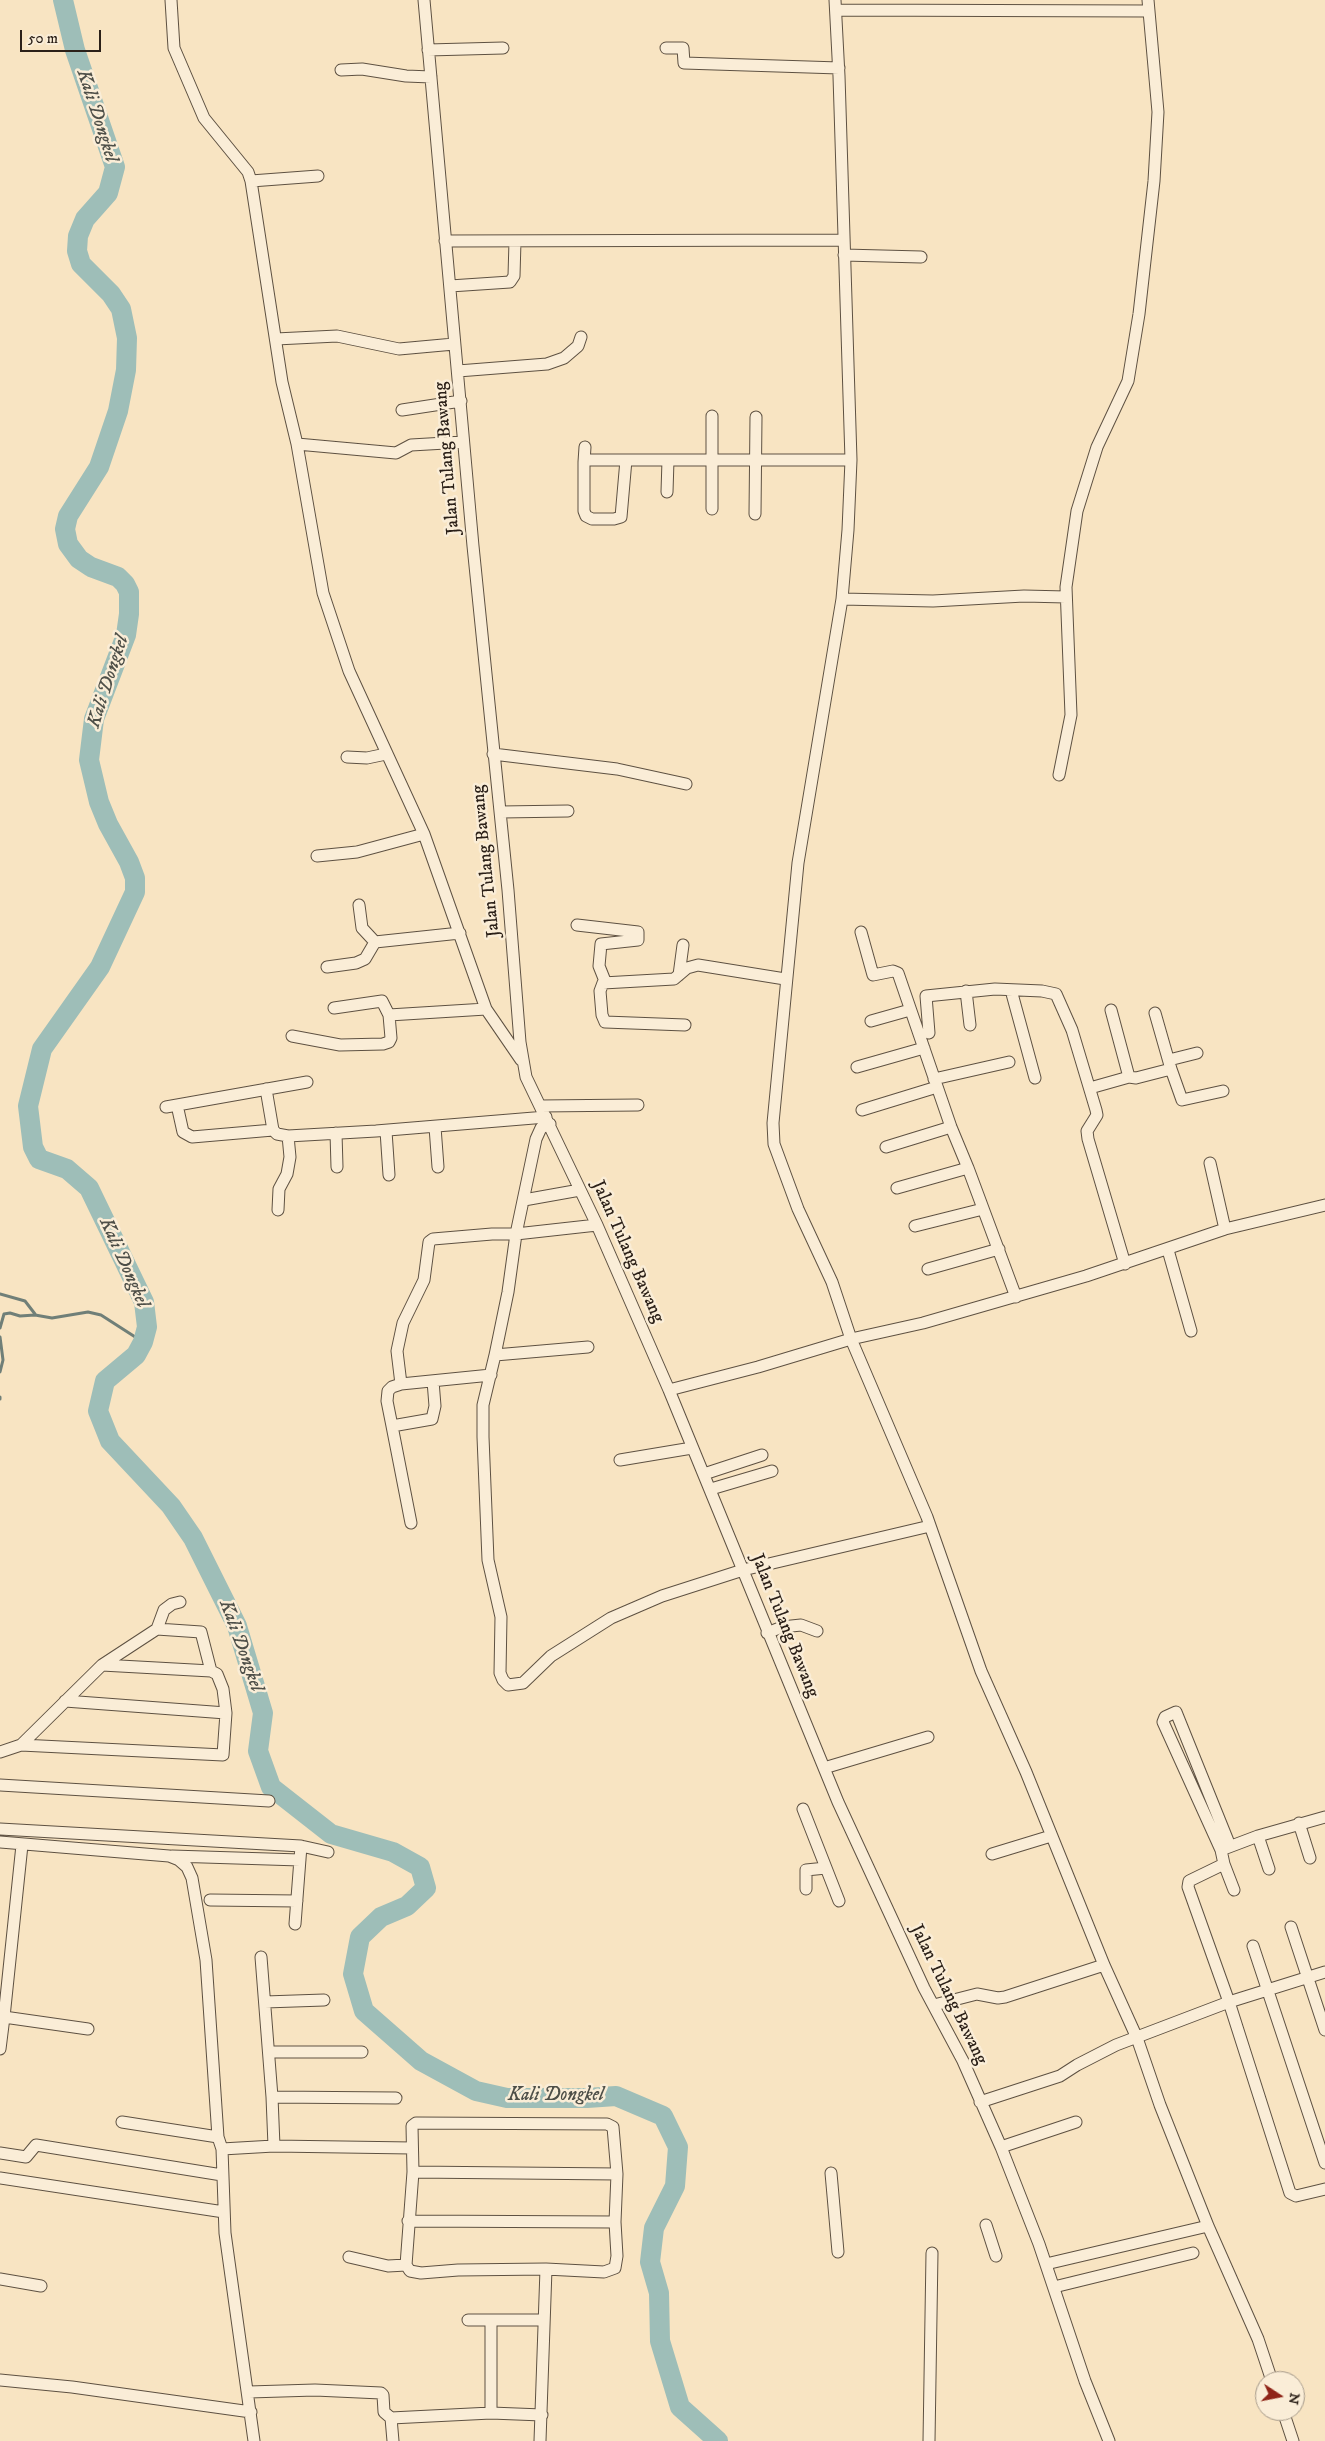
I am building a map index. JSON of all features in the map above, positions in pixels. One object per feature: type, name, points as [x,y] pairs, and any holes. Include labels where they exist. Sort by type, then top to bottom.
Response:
[{"type":"street","points":[[171,0],[174,48],[200,109],[204,118],[248,172],[251,181],[282,382],[297,444],[323,593],[349,671],[424,834],[486,1010],[522,1061]]},
{"type":"street","name":"Jalan Tulang Bawang","points":[[424,0],[454,344],[461,402],[463,442],[493,754],[501,812],[522,1061],[526,1076],[597,1225],[669,1390],[692,1448],[711,1488],[767,1633],[824,1768],[888,1912],[963,2061],[1000,2147],[1046,2264],[1085,2381],[1109,2441]]},
{"type":"street","points":[[1059,775],[1071,715],[1066,587],[1077,511],[1097,447],[1128,381],[1139,314],[1154,181],[1158,112],[1148,6],[835,5],[839,68],[851,460],[842,599],[804,823],[785,979],[776,1084],[774,1144],[798,1209],[832,1282],[851,1339],[930,1526],[981,1671],[1026,1772],[1104,1965],[1137,2038],[1160,2105],[1208,2226],[1258,2339],[1269,2371]]},
{"type":"street","points":[[428,50],[503,48]]},
{"type":"street","points":[[666,48],[684,48],[684,63],[839,68]]},
{"type":"street","points":[[341,70],[362,69],[406,76],[431,77]]},
{"type":"street","points":[[251,181],[318,176]]},
{"type":"street","points":[[445,241],[843,240]]},
{"type":"street","points":[[450,286],[510,282],[514,276],[515,241]]},
{"type":"street","points":[[844,255],[921,257]]},
{"type":"street","points":[[276,339],[337,336],[399,349],[454,344]]},
{"type":"street","points":[[458,372],[547,364],[564,358],[578,346],[581,337]]},
{"type":"street","points":[[402,410],[461,402]]},
{"type":"street","points":[[712,416],[712,509]]},
{"type":"street","points":[[755,514],[756,418]]},
{"type":"street","points":[[297,444],[396,453],[411,445],[463,442]]},
{"type":"street","points":[[585,447],[584,513],[592,518],[614,520],[622,514],[626,460]]},
{"type":"street","points":[[584,462],[587,460],[851,460]]},
{"type":"street","points":[[667,492],[668,460]]},
{"type":"street","points":[[842,599],[933,601],[1024,596],[1066,597]]},
{"type":"street","points":[[347,757],[367,758],[386,754]]},
{"type":"street","points":[[493,754],[617,769],[686,784]]},
{"type":"street","points":[[501,812],[568,812]]},
{"type":"street","points":[[317,856],[357,852],[424,834]]},
{"type":"street","points":[[359,905],[362,928],[375,942]]},
{"type":"street","points":[[577,925],[638,932],[638,940],[601,944]]},
{"type":"street","points":[[600,928],[599,966],[605,981],[600,991],[602,1015],[605,1022],[685,1024]]},
{"type":"street","points":[[375,942],[460,932]]},
{"type":"street","points":[[861,932],[873,975],[893,971],[898,973],[951,1128],[1016,1296]]},
{"type":"street","points":[[327,967],[356,963],[365,958],[375,942]]},
{"type":"street","points":[[679,975],[683,945]]},
{"type":"street","points":[[605,981],[674,979],[687,968],[698,965],[785,979]]},
{"type":"street","points":[[1011,990],[1036,1078]]},
{"type":"street","points":[[929,1033],[926,996],[966,991],[1011,990],[1042,991],[1056,994],[1072,1030],[1097,1115],[1087,1131],[1088,1139],[1125,1264]]},
{"type":"street","points":[[966,991],[970,1025]]},
{"type":"street","points":[[292,1036],[340,1045],[383,1044],[389,1042],[391,1038],[389,1015],[382,1001],[334,1008]]},
{"type":"street","points":[[389,1015],[486,1010]]},
{"type":"street","points":[[871,1021],[910,1010]]},
{"type":"street","points":[[1112,1010],[1129,1077]]},
{"type":"street","points":[[1156,1013],[1182,1100],[1223,1090]]},
{"type":"street","points":[[857,1067],[924,1048]]},
{"type":"street","points":[[1090,1088],[1129,1077],[1136,1078],[1197,1053]]},
{"type":"street","points":[[862,1110],[936,1083],[1009,1062]]},
{"type":"street","points":[[273,1130],[192,1137],[183,1132],[172,1106],[307,1082]]},
{"type":"street","points":[[266,1089],[273,1130],[277,1134],[288,1136],[548,1121]]},
{"type":"street","points":[[540,1106],[638,1105]]},
{"type":"street","points":[[548,1121],[538,1131],[516,1234],[508,1292],[483,1405],[488,1560],[500,1605],[500,1672],[502,1680],[508,1685],[523,1683],[551,1656],[611,1618],[662,1596],[743,1570],[930,1526]]},
{"type":"street","points":[[435,1127],[438,1167]]},
{"type":"street","points":[[886,1147],[951,1128]]},
{"type":"street","points":[[386,1130],[389,1175]]},
{"type":"street","points":[[336,1133],[337,1167]]},
{"type":"street","points":[[278,1210],[279,1189],[287,1174],[290,1157],[288,1136]]},
{"type":"street","points":[[1210,1163],[1225,1229]]},
{"type":"street","points":[[897,1188],[968,1168]]},
{"type":"street","points":[[524,1200],[580,1190]]},
{"type":"street","points":[[669,1390],[758,1367],[851,1339],[923,1323],[1125,1264],[1225,1229],[1325,1205]]},
{"type":"street","points":[[915,1226],[983,1209]]},
{"type":"street","points":[[401,1384],[397,1351],[403,1323],[424,1280],[429,1242],[433,1239],[442,1238],[516,1234],[597,1225]]},
{"type":"street","points":[[928,1269],[999,1249]]},
{"type":"street","points":[[1168,1250],[1191,1331]]},
{"type":"street","points":[[494,1355],[588,1347]]},
{"type":"street","points":[[411,1523],[392,1426],[388,1391],[401,1384],[491,1375]]},
{"type":"street","points":[[392,1426],[432,1419],[435,1406],[433,1380]]},
{"type":"street","points":[[620,1460],[692,1448]]},
{"type":"street","points":[[704,1474],[762,1455]]},
{"type":"street","points":[[711,1488],[772,1471]]},
{"type":"street","points":[[21,1745],[102,1665],[157,1629],[164,1610],[172,1604],[180,1602]]},
{"type":"street","points":[[767,1633],[782,1627],[801,1625],[817,1632]]},
{"type":"street","points":[[157,1629],[201,1632],[211,1671]]},
{"type":"street","points":[[0,1752],[21,1745],[223,1755],[226,1713],[223,1689],[217,1674],[211,1671],[102,1665]]},
{"type":"street","points":[[65,1701],[226,1713]]},
{"type":"street","points":[[1225,1848],[1163,1722],[1165,1717],[1176,1712],[1225,1848],[1224,1864],[1234,1890]]},
{"type":"street","points":[[824,1768],[928,1737]]},
{"type":"street","points":[[0,1785],[269,1801]]},
{"type":"street","points":[[803,1809],[839,1901]]},
{"type":"street","points":[[1225,1848],[1299,1823],[1325,1817]]},
{"type":"street","points":[[1299,1823],[1310,1858]]},
{"type":"street","points":[[0,1829],[301,1846],[328,1852]]},
{"type":"street","points":[[992,1854],[1051,1836]]},
{"type":"street","points":[[1258,1836],[1269,1869]]},
{"type":"street","points":[[0,1842],[169,1856],[300,1860]]},
{"type":"street","points":[[0,2049],[22,1844]]},
{"type":"street","points":[[296,1924],[301,1846]]},
{"type":"street","points":[[169,1856],[179,1860],[187,1867],[192,1878],[206,1960],[218,2136],[222,2148],[225,2233],[252,2412],[254,2441]]},
{"type":"street","points":[[1224,1864],[1189,1881],[1188,1887],[1229,2002],[1290,2193],[1296,2196],[1325,2189]]},
{"type":"street","points":[[806,1889],[806,1870],[826,1868]]},
{"type":"street","points":[[210,1900],[297,1901]]},
{"type":"street","points":[[1292,1927],[1325,2030]]},
{"type":"street","points":[[1253,1946],[1325,2163]]},
{"type":"street","points":[[261,1957],[274,2146]]},
{"type":"street","points":[[934,2005],[977,1994],[998,1998],[1005,1997],[1104,1965]]},
{"type":"street","points":[[980,2102],[1060,2076],[1116,2045],[1229,2002],[1325,1972]]},
{"type":"street","points":[[265,2002],[324,2000]]},
{"type":"street","points":[[4,2017],[88,2030]]},
{"type":"street","points":[[269,2052],[362,2052]]},
{"type":"street","points":[[272,2097],[396,2098]]},
{"type":"street","points":[[122,2122],[218,2136]]},
{"type":"street","points":[[416,2122],[607,2124],[613,2127],[617,2174],[615,2222],[617,2256],[615,2268],[604,2272],[546,2269],[458,2270],[421,2274],[410,2271],[406,2265],[413,2172],[412,2126],[416,2122]]},
{"type":"street","points":[[1000,2147],[1076,2122]]},
{"type":"street","points":[[0,2153],[26,2157],[36,2145],[222,2175]]},
{"type":"street","points":[[222,2148],[274,2146],[412,2148]]},
{"type":"street","points":[[413,2172],[617,2174]]},
{"type":"street","points":[[831,2173],[838,2252]]},
{"type":"street","points":[[0,2178],[224,2212]]},
{"type":"street","points":[[408,2222],[615,2222]]},
{"type":"street","points":[[986,2225],[996,2256]]},
{"type":"street","points":[[1046,2264],[1208,2226]]},
{"type":"street","points":[[929,2441],[932,2253]]},
{"type":"street","points":[[1054,2287],[1193,2253]]},
{"type":"street","points":[[349,2257],[388,2266],[406,2265]]},
{"type":"street","points":[[540,2441],[546,2269]]},
{"type":"street","points":[[0,2279],[41,2286]]},
{"type":"street","points":[[468,2320],[543,2320]]},
{"type":"street","points":[[491,2320],[491,2413]]},
{"type":"street","points":[[0,2380],[72,2387],[252,2412]]},
{"type":"street","points":[[249,2392],[315,2390],[381,2393],[383,2395],[384,2412],[391,2418],[491,2413],[542,2415]]},
{"type":"street","points":[[391,2418],[393,2441]]},
{"type":"street","points":[[1286,2421],[1293,2441]]},
{"type":"waterway","name":"Kali Dongkel","points":[[63,0],[75,50],[115,167],[108,193],[85,219],[78,236],[77,251],[81,264],[111,294],[121,309],[127,338],[126,370],[118,411],[99,467],[68,516],[65,529],[68,544],[79,559],[91,567],[118,577],[125,584],[129,592],[129,614],[126,635],[94,719],[89,760],[99,802],[135,878],[135,892],[100,967],[42,1049],[28,1106],[33,1147],[39,1159],[67,1169],[89,1188],[144,1302],[147,1327],[143,1342],[136,1355],[105,1381],[98,1411],[110,1441],[171,1506],[193,1538],[237,1626],[263,1713],[258,1751],[271,1787],[331,1834],[393,1852],[420,1867],[426,1888],[407,1906],[381,1917],[360,1937],[353,1974],[364,2011],[421,2061],[476,2091],[507,2098],[616,2096],[663,2116],[678,2147],[675,2186],[654,2228],[650,2262],[659,2293],[660,2341],[680,2407],[718,2441]]},
{"type":"waterway","points":[[0,1294],[25,1301],[35,1314]]},
{"type":"waterway","points":[[0,1328],[4,1314],[35,1315],[52,1318],[88,1312],[101,1315],[143,1342]]},
{"type":"waterway","points":[[0,1337],[3,1360],[0,1372]]}]
